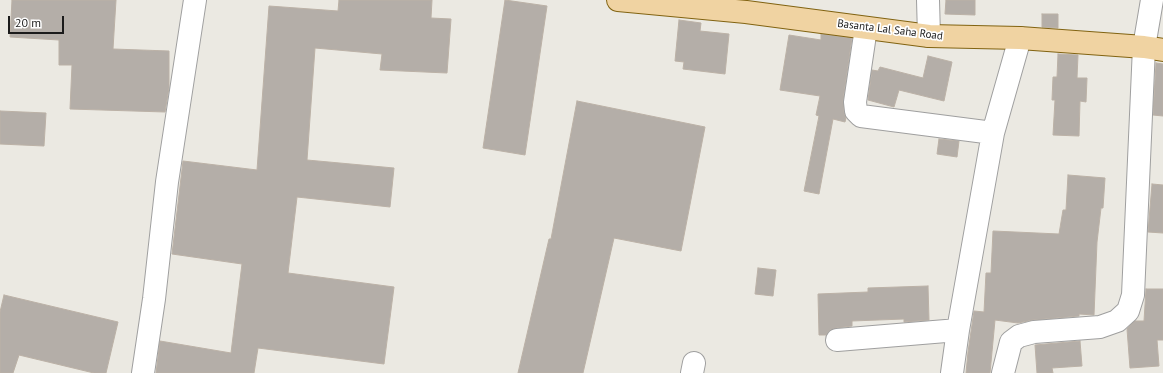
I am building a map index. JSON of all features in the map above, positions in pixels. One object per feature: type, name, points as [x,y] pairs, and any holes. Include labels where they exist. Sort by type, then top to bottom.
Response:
[{"type":"main road","name":"Basanta Lal Saha Road","points":[[618,0],[746,12],[929,36],[1020,38],[1154,48]]},
{"type":"street","points":[[143,373],[154,299],[167,182],[195,0]]},
{"type":"street","points":[[928,0],[929,36]]},
{"type":"street","points":[[1003,373],[1011,342],[1019,336],[1034,332],[1100,327],[1117,321],[1128,311],[1133,295],[1154,48],[1152,0]]},
{"type":"street","points":[[1156,0],[1163,26]]},
{"type":"street","points":[[866,28],[855,102],[856,111],[861,116],[993,133]]},
{"type":"street","points":[[952,373],[958,330],[993,133],[1020,38]]},
{"type":"street","points":[[837,340],[958,330]]},
{"type":"building","points":[[12,0],[116,0],[113,49],[169,51],[169,88],[165,112],[70,109],[72,65],[59,65],[59,40],[10,37]]},
{"type":"building","points":[[339,0],[432,0],[431,18],[451,19],[447,73],[380,70],[382,54],[315,48],[307,160],[394,168],[390,207],[297,197],[288,273],[394,287],[384,364],[258,348],[254,373],[156,373],[160,341],[231,353],[242,264],[172,254],[183,161],[257,170],[269,6],[338,11]]},
{"type":"building","points":[[505,0],[547,6],[525,155],[483,148]]},
{"type":"building","points":[[946,0],[975,0],[975,15],[945,14]]},
{"type":"building","points":[[1042,14],[1058,14],[1058,28],[1042,27]]},
{"type":"building","points":[[679,20],[701,23],[700,31],[729,34],[725,74],[683,69],[684,62],[675,61]]},
{"type":"building","points":[[821,34],[852,38],[843,100],[846,118],[845,122],[833,119],[819,194],[804,191],[819,116],[816,115],[820,96],[780,90],[789,35],[821,40]]},
{"type":"building","points":[[1058,54],[1078,55],[1077,78],[1087,78],[1086,102],[1080,101],[1079,136],[1053,135],[1055,100],[1052,100],[1053,77],[1057,77]]},
{"type":"building","points":[[928,56],[952,62],[944,101],[899,90],[894,107],[868,100],[872,70],[878,71],[880,67],[923,78]]},
{"type":"building","points":[[1156,63],[1163,64],[1163,116],[1153,115]]},
{"type":"building","points":[[577,101],[705,127],[681,251],[614,238],[583,373],[518,373],[549,239],[551,239]]},
{"type":"building","points":[[0,111],[46,113],[44,146],[0,144]]},
{"type":"building","points":[[939,139],[959,141],[957,157],[937,154]]},
{"type":"building","points":[[1068,175],[1105,178],[1103,208],[1101,208],[1097,242],[1094,315],[1079,314],[1079,316],[1033,320],[1018,323],[995,320],[990,373],[966,373],[974,311],[984,312],[986,273],[991,273],[993,231],[1059,234],[1063,210],[1066,210]]},
{"type":"building","points":[[1152,184],[1163,185],[1163,233],[1148,232]]},
{"type":"building","points":[[758,268],[776,270],[773,296],[755,294]]},
{"type":"building","points":[[928,286],[929,320],[904,322],[904,319],[852,321],[852,326],[836,328],[830,330],[826,335],[819,335],[818,294],[868,292],[868,288]]},
{"type":"building","points":[[1146,289],[1163,289],[1163,340],[1157,340],[1159,366],[1130,368],[1127,329],[1135,321],[1144,321]]},
{"type":"building","points":[[4,295],[118,322],[106,373],[94,373],[19,355],[13,373],[0,373],[0,312]]},
{"type":"building","points":[[1080,341],[1082,366],[1052,368],[1053,373],[1037,373],[1035,345]]}]
